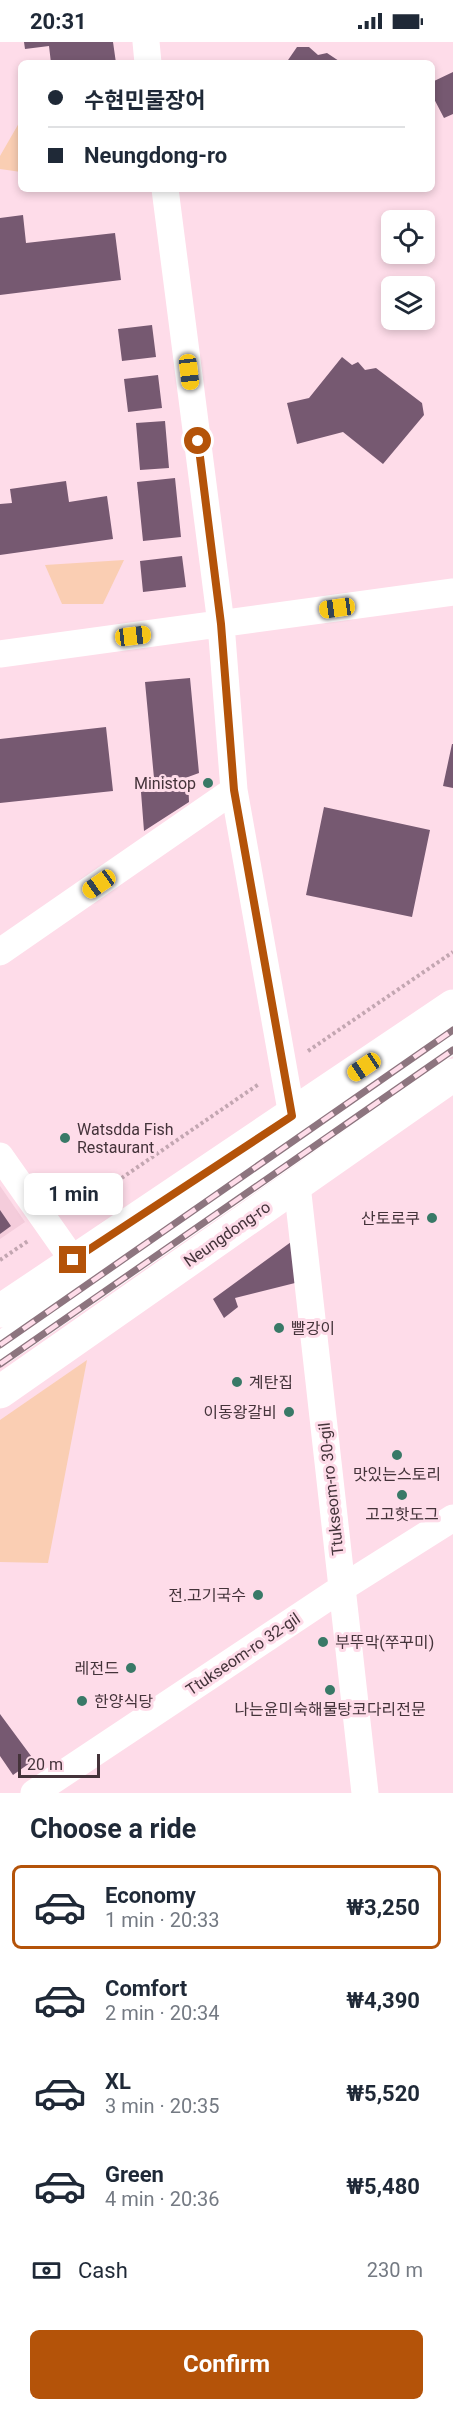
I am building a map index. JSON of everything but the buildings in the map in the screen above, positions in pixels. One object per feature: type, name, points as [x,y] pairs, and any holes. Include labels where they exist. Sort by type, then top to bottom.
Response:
[{"type":"main road","points":[[0,1311],[453,1006]]},
{"type":"main road","points":[[0,1349],[453,1036]]},
{"type":"main road","points":[[0,1370],[453,1059]]},
{"type":"main road","name":"Neungdong-ro","points":[[0,1392],[453,1075]]},
{"type":"street","points":[[146,42],[148,60]]},
{"type":"street","points":[[165,192],[221,624],[234,790],[292,1116]]},
{"type":"street","points":[[0,654],[453,592]]},
{"type":"street","points":[[0,952],[234,790]]},
{"type":"street","points":[[0,1156],[73,1260]]},
{"type":"street","name":"Ttukseom-ro 30-gil","points":[[297,1185],[364,1793]]},
{"type":"street","name":"Ttukseom-ro 32-gil","points":[[34,1793],[342,1588],[453,1518]]},
{"type":"path","points":[[0,1260],[453,952]]},
{"type":"shaded area","points":[[18,125],[18,172],[0,169],[0,156]]},
{"type":"shaded area","points":[[124,560],[103,604],[62,604],[45,565]]},
{"type":"shaded area","points":[[0,1186],[25,1222],[0,1239]]},
{"type":"shaded area","points":[[87,1360],[48,1563],[0,1562],[0,1420]]},
{"type":"railway","points":[[0,1345],[453,1030]]},
{"type":"railway","points":[[0,1364],[453,1050]]},
{"type":"place","name":"Ministop","points":[[208,783]]},
{"type":"place","name":"Watsdda Fish Restaurant","points":[[65,1138]]},
{"type":"place","name":"산토로쿠","points":[[432,1218]]},
{"type":"place","name":"빨강이","points":[[279,1328]]},
{"type":"place","name":"계탄집","points":[[237,1382]]},
{"type":"place","name":"이동왕갈비","points":[[289,1412]]},
{"type":"place","name":"맛있는스토리","points":[[397,1455]]},
{"type":"place","name":"고고핫도그","points":[[402,1495]]},
{"type":"place","name":"전.고기국수","points":[[258,1595]]},
{"type":"place","name":"부뚜막(쭈꾸미)","points":[[323,1642]]},
{"type":"place","name":"레전드","points":[[131,1668]]},
{"type":"place","name":"나는윤미숙해물탕코다리전문","points":[[330,1690]]},
{"type":"place","name":"한양식당","points":[[82,1701]]},
{"type":"route","points":[[73,1260],[292,1116],[234,790],[221,624],[198,441]]}]
